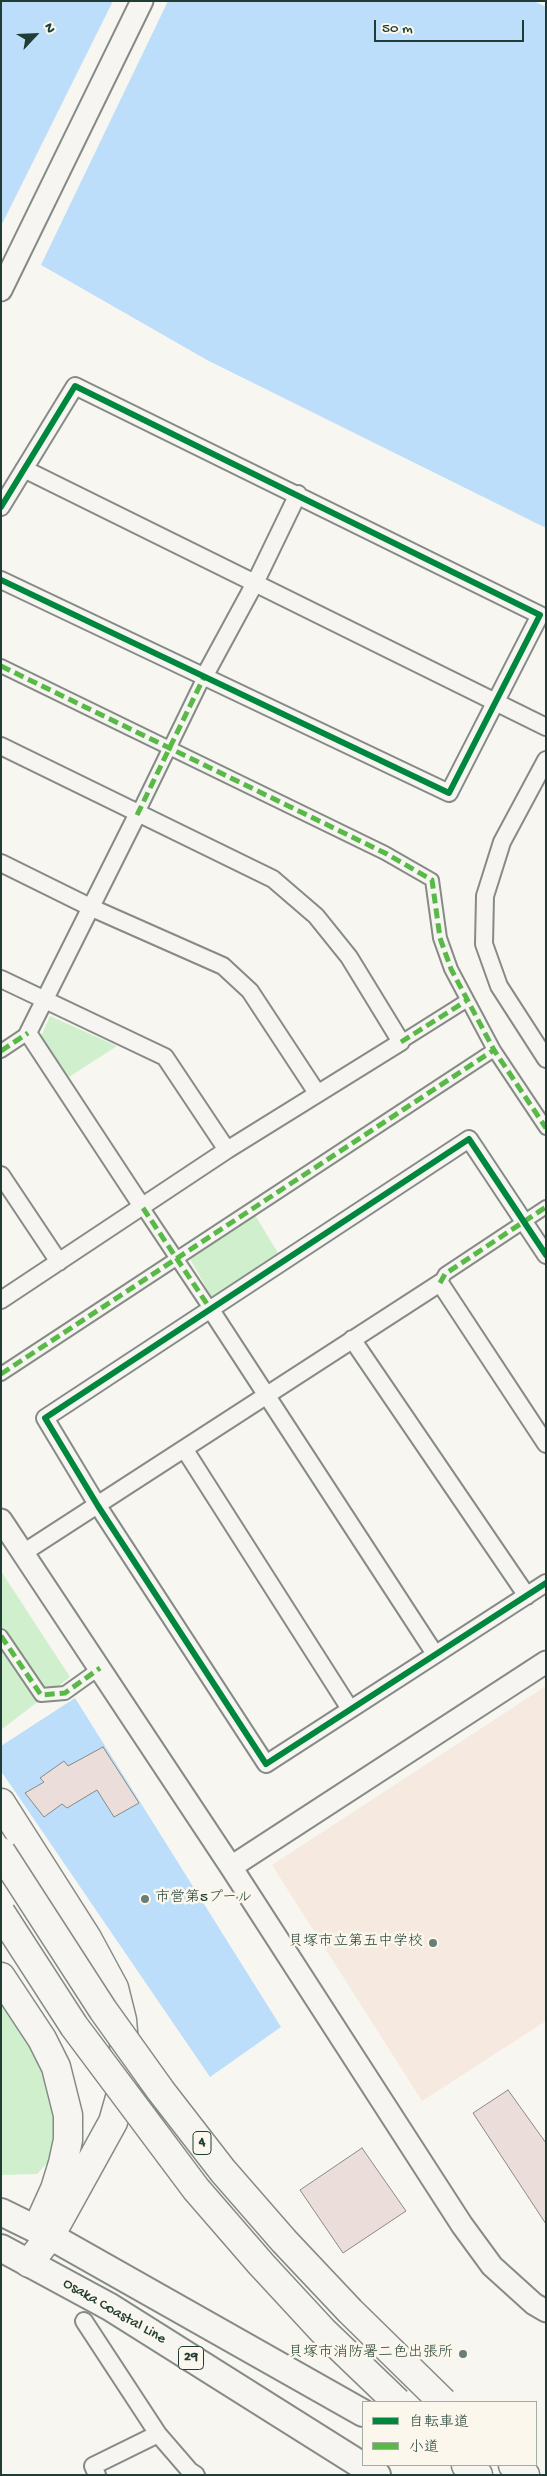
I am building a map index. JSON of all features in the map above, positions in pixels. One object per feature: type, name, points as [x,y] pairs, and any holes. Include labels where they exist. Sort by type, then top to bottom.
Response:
[{"type":"highway","points":[[1,1803],[87,1938],[114,1988],[122,2020],[125,2054],[123,2087],[113,2122],[44,2233],[29,2263]]},
{"type":"highway","name":"4","points":[[1,1852],[103,2010],[161,2091],[223,2171],[284,2241],[350,2311],[442,2401]]},
{"type":"highway","name":"4","points":[[1,1913],[74,2026],[196,2189],[323,2332],[396,2401]]},
{"type":"highway","points":[[1,1977],[42,2040],[56,2067],[68,2115],[68,2140],[44,2233]]},
{"type":"highway","points":[[467,2466],[478,2475]]},
{"type":"highway","points":[[515,2466],[525,2475]]},
{"type":"main road","name":"29","points":[[1,2212],[44,2233],[362,2412]]},
{"type":"main road","name":"Osaka Coastal Line","points":[[1,2248],[118,2312],[362,2466]]},
{"type":"main road","name":"Osaka Coastal Line","points":[[363,2466],[377,2475]]},
{"type":"main road","points":[[456,2466],[472,2475]]},
{"type":"street","points":[[1,290],[142,1]]},
{"type":"street","points":[[1,507],[75,386],[298,494],[540,615],[449,793],[1,580]]},
{"type":"street","points":[[24,469],[546,726]]},
{"type":"street","points":[[1,1051],[28,1033],[92,908],[204,677],[255,583],[298,494]]},
{"type":"street","points":[[1,666],[385,853],[432,880],[440,938],[466,1001],[494,1050],[546,1128]]},
{"type":"street","points":[[1,746],[273,879],[316,916],[349,957],[401,1042]]},
{"type":"street","points":[[546,760],[502,842],[485,896],[484,944],[499,986],[546,1059]]},
{"type":"street","points":[[1,864],[92,908],[223,966],[250,991],[316,1093]]},
{"type":"street","points":[[1,979],[165,1057],[227,1150]]},
{"type":"street","points":[[1,1300],[143,1208],[227,1150],[466,1001]]},
{"type":"street","points":[[28,1033],[435,1654]]},
{"type":"street","points":[[1,1374],[494,1050]]},
{"type":"street","points":[[546,1255],[469,1140],[45,1418],[98,1506],[266,1764],[546,1583]]},
{"type":"street","points":[[1,1175],[59,1262]]},
{"type":"street","points":[[23,1553],[440,1284],[445,1274],[546,1207]]},
{"type":"street","points":[[440,1284],[546,1444]]},
{"type":"street","points":[[352,1339],[527,1596]]},
{"type":"street","points":[[185,1450],[350,1709]]},
{"type":"street","points":[[1,1520],[231,1867],[462,2224],[492,2266],[534,2304],[546,2311]]},
{"type":"street","points":[[1,1636],[42,1695],[65,1693],[100,1668]]},
{"type":"street","points":[[231,1867],[546,1662]]},
{"type":"street","points":[[84,2321],[158,2434],[190,2471],[196,2475]]},
{"type":"street","points":[[97,2475],[93,2466],[158,2434]]},
{"type":"shaded area","name":"貝塚市立第五中学校","points":[[546,1686],[546,2021],[422,2101],[272,1865]]},
{"type":"green space","points":[[50,1016],[117,1046],[69,1077],[41,1036]]},
{"type":"green space","points":[[255,1215],[278,1253],[212,1298],[190,1259]]},
{"type":"green space","points":[[1,1571],[70,1677],[1,1730]]},
{"type":"green space","points":[[1,1999],[30,2037],[54,2094],[52,2158],[37,2174],[1,2175]]},
{"type":"water","points":[[1,1],[534,1],[546,7],[546,528],[207,360],[1,242]]},
{"type":"water","name":"市営第5プール","points":[[75,1698],[281,2027],[210,2077],[1,1771],[1,1746]]},
{"type":"pier","points":[[113,1],[168,1],[40,267],[1,245],[1,226]]},
{"type":"building","points":[[103,1747],[139,1803],[114,1817],[97,1790],[67,1808],[62,1804],[44,1817],[25,1793],[44,1782],[40,1778],[64,1761],[68,1766]]},
{"type":"building","points":[[508,2090],[546,2143],[546,2224],[473,2113]]},
{"type":"building","points":[[362,2148],[406,2211],[343,2253],[300,2190]]},
{"type":"marked path","points":[[1,666],[385,853],[432,880],[440,938],[451,969],[494,1050],[546,1128]]},
{"type":"marked path","points":[[137,815],[204,677]]},
{"type":"marked path","points":[[401,1042],[466,1001]]},
{"type":"marked path","points":[[1,1051],[28,1033]]},
{"type":"marked path","points":[[1,1374],[494,1050]]},
{"type":"marked path","points":[[440,1283],[445,1274],[546,1207]]},
{"type":"marked path","points":[[143,1208],[211,1310]]},
{"type":"marked path","points":[[1,1636],[41,1695],[65,1693],[100,1668]]},
{"type":"cycle path","points":[[1,507],[75,386],[540,615],[449,793],[1,580]]},
{"type":"cycle path","points":[[546,1255],[469,1139],[45,1418],[98,1506],[266,1764],[546,1583]]},
{"type":"place","name":"市営第5プール","points":[[145,1899]]},
{"type":"place","name":"貝塚市立第五中学校","points":[[433,1943]]},
{"type":"place","name":"貝塚市消防署二色出張所","points":[[463,2354]]}]
